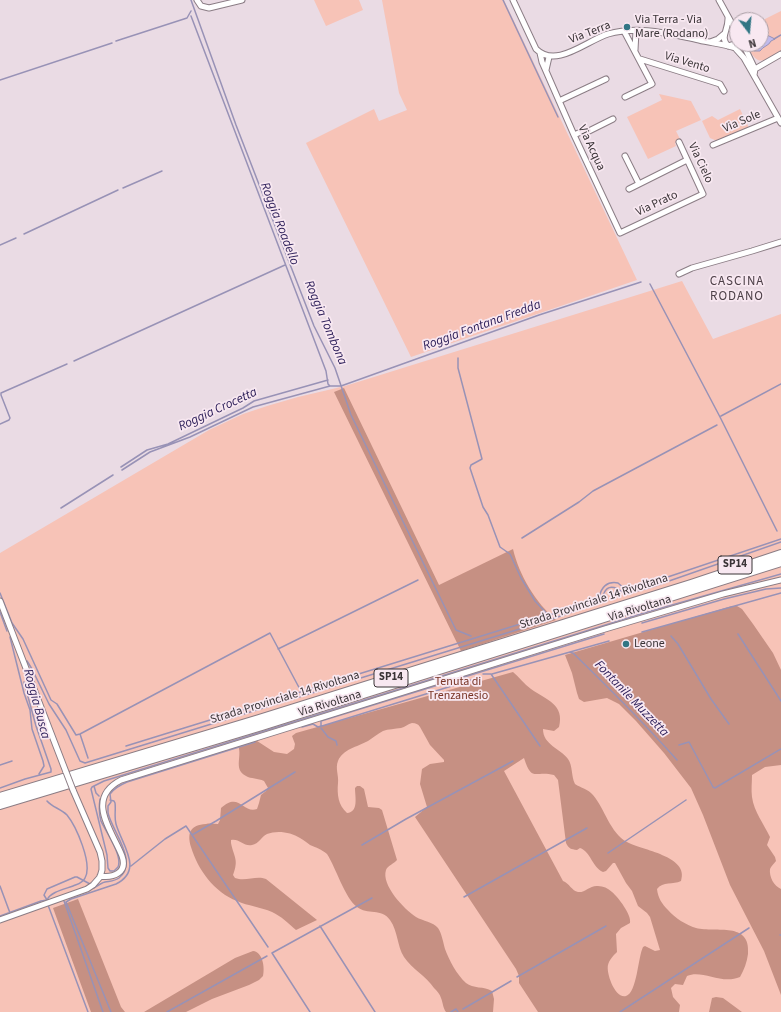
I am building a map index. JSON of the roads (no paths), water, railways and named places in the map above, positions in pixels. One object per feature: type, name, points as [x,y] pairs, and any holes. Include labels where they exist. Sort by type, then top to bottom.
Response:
[{"type":"highway","name":"SP14","points":[[691,584],[726,568],[781,550]]},
{"type":"highway","name":"Strada Provinciale 14 Rivoltana","points":[[0,797],[252,722],[691,584],[781,554]]},
{"type":"highway","name":"Strada Provinciale 14 Rivoltana","points":[[0,805],[262,726],[781,562]]},
{"type":"street","points":[[197,0],[201,6],[209,8],[242,0]]},
{"type":"street","name":"Via Acqua","points":[[513,0],[536,48],[540,53],[574,135],[620,233]]},
{"type":"street","points":[[719,0],[728,16],[728,24],[724,40],[728,46]]},
{"type":"street","points":[[710,43],[729,30]]},
{"type":"street","points":[[635,51],[636,31]]},
{"type":"street","name":"Via Terra","points":[[550,57],[561,56],[600,37],[636,31],[654,31],[728,46],[739,51],[781,123]]},
{"type":"street","points":[[624,32],[640,59],[652,84],[625,97]]},
{"type":"street","points":[[747,52],[755,69],[754,75]]},
{"type":"street","points":[[540,53],[550,57],[546,70]]},
{"type":"street","points":[[755,69],[781,54]]},
{"type":"street","name":"Via Vento","points":[[640,59],[720,84],[724,91]]},
{"type":"street","points":[[753,62],[765,62]]},
{"type":"street","points":[[559,101],[606,79]]},
{"type":"street","name":"Via Sole","points":[[713,145],[778,118]]},
{"type":"street","points":[[574,135],[613,119]]},
{"type":"street","name":"Via Cielo","points":[[679,142],[703,194]]},
{"type":"street","points":[[626,156],[639,184]]},
{"type":"street","points":[[629,189],[687,160]]},
{"type":"street","name":"Via Prato","points":[[620,233],[703,194]]},
{"type":"street","points":[[679,274],[692,268],[780,243]]},
{"type":"street","name":"Via Rivoltana","points":[[100,876],[115,876],[123,864],[122,856],[105,821],[102,810],[106,793],[119,781],[609,628],[721,595],[781,580]]},
{"type":"street","points":[[0,601],[73,790],[101,855],[102,868],[100,876],[93,885],[86,889],[0,920]]},
{"type":"waterway","name":"Roggia Tombona","points":[[191,0],[236,125],[314,326],[335,368],[351,415],[456,630],[471,636]]},
{"type":"waterway","points":[[503,0],[558,117]]},
{"type":"waterway","points":[[116,41],[187,18],[191,11]]},
{"type":"waterway","name":"Roggia Roadello","points":[[122,470],[150,452],[190,437],[253,407],[330,386],[328,384],[326,371],[191,16]]},
{"type":"waterway","points":[[774,39],[781,35]]},
{"type":"waterway","points":[[0,80],[112,43]]},
{"type":"waterway","points":[[123,188],[162,171]]},
{"type":"waterway","points":[[24,234],[118,190]]},
{"type":"waterway","points":[[0,245],[16,238]]},
{"type":"waterway","points":[[74,361],[285,265]]},
{"type":"waterway","name":"Roggia Fontana Fredda","points":[[330,386],[341,386],[539,315],[641,282]]},
{"type":"waterway","points":[[650,284],[720,417],[777,531]]},
{"type":"waterway","points":[[458,358],[458,368],[482,459],[471,465],[470,468],[483,507],[488,515],[500,547],[510,554],[521,578],[535,601],[548,615]]},
{"type":"waterway","points":[[0,424],[9,420],[10,418],[1,393],[67,364]]},
{"type":"waterway","name":"Roggia Crocetta","points":[[121,467],[147,450],[168,444],[243,408],[254,401],[328,380]]},
{"type":"waterway","points":[[721,416],[781,384]]},
{"type":"waterway","points":[[522,538],[579,502],[593,491],[717,425]]},
{"type":"waterway","name":"Roggia Roadello","points":[[61,508],[113,475]]},
{"type":"waterway","points":[[126,746],[588,603],[599,598],[603,588],[611,583],[618,583],[626,590],[629,590],[781,539]]},
{"type":"waterway","points":[[27,661],[49,704],[66,730],[80,761],[85,763],[552,619],[601,602],[604,593],[611,587],[625,594],[649,588],[781,542]]},
{"type":"waterway","points":[[100,799],[99,810],[101,821],[113,844],[119,862],[118,867],[114,871],[110,871],[108,868],[107,855],[91,789],[104,781],[644,613],[781,574]]},
{"type":"waterway","points":[[278,649],[418,580]]},
{"type":"waterway","points":[[642,623],[724,599],[766,589],[781,588]]},
{"type":"waterway","points":[[0,593],[12,623],[23,639],[51,700],[57,704],[76,735],[270,633],[303,695]]},
{"type":"waterway","points":[[642,632],[781,593]]},
{"type":"waterway","name":"Roggia Busca","points":[[0,612],[7,631]]},
{"type":"waterway","points":[[302,727],[313,724],[318,727],[321,726],[321,721],[604,634]]},
{"type":"waterway","points":[[738,634],[781,701]]},
{"type":"waterway","points":[[671,636],[678,644],[711,699],[729,724]]},
{"type":"waterway","name":"Roggia Busca","points":[[10,637],[24,693],[30,710],[32,729],[43,761],[44,766],[39,774]]},
{"type":"waterway","points":[[492,674],[609,641]]},
{"type":"waterway","name":"Fontanile Muzzetta","points":[[570,652],[573,653],[613,692],[677,760]]},
{"type":"waterway","name":"Roggia Tombona","points":[[483,674],[491,674],[540,746]]},
{"type":"waterway","points":[[322,726],[481,677]]},
{"type":"waterway","points":[[0,788],[51,772],[24,682]]},
{"type":"waterway","points":[[321,728],[328,737],[336,741],[337,745]]},
{"type":"waterway","points":[[80,734],[88,758]]},
{"type":"waterway","points":[[94,888],[104,882],[119,878],[124,871],[126,864],[122,846],[108,813],[108,806],[111,802],[110,794],[113,790],[127,782],[255,742]]},
{"type":"waterway","points":[[679,745],[689,742],[713,787],[715,788],[781,749]]},
{"type":"waterway","points":[[0,765],[12,761]]},
{"type":"waterway","points":[[362,845],[406,819],[513,761]]},
{"type":"waterway","points":[[192,835],[295,772]]},
{"type":"waterway","points":[[94,786],[96,793],[99,796]]},
{"type":"waterway","points":[[110,800],[114,801],[115,803],[115,821],[129,857],[129,872],[116,884],[66,902],[111,1012]]},
{"type":"waterway","points":[[608,853],[686,800]]},
{"type":"waterway","points":[[0,916],[47,900],[54,893],[80,883],[85,878],[87,864],[79,836],[67,815],[47,801]]},
{"type":"waterway","points":[[131,866],[165,839],[186,826],[268,947]]},
{"type":"waterway","points":[[464,897],[587,828]]},
{"type":"waterway","points":[[47,900],[44,895],[47,889],[75,877],[90,884]]},
{"type":"waterway","points":[[0,886],[10,913]]},
{"type":"waterway","points":[[310,1012],[272,953],[372,898]]},
{"type":"waterway","points":[[64,901],[103,1012]]},
{"type":"waterway","points":[[48,905],[88,1012]]},
{"type":"waterway","points":[[320,926],[375,1012]]},
{"type":"waterway","points":[[517,977],[606,926]]},
{"type":"waterway","points":[[620,1012],[749,928]]},
{"type":"waterway","points":[[167,1012],[267,956]]},
{"type":"waterway","points":[[463,1009],[511,981]]},
{"type":"waterway","points":[[451,1012],[456,1009],[458,1012]]},
{"type":"place","name":"Via Terra - Via Mare (Rodano)","points":[[627,27]]},
{"type":"place","name":"Leone","points":[[626,644]]},
{"type":"district","name":"CASCINA RODANO","points":[[737,290]]},
{"type":"park label","name":"Tenuta di Trenzanesio","points":[[458,689]]}]
